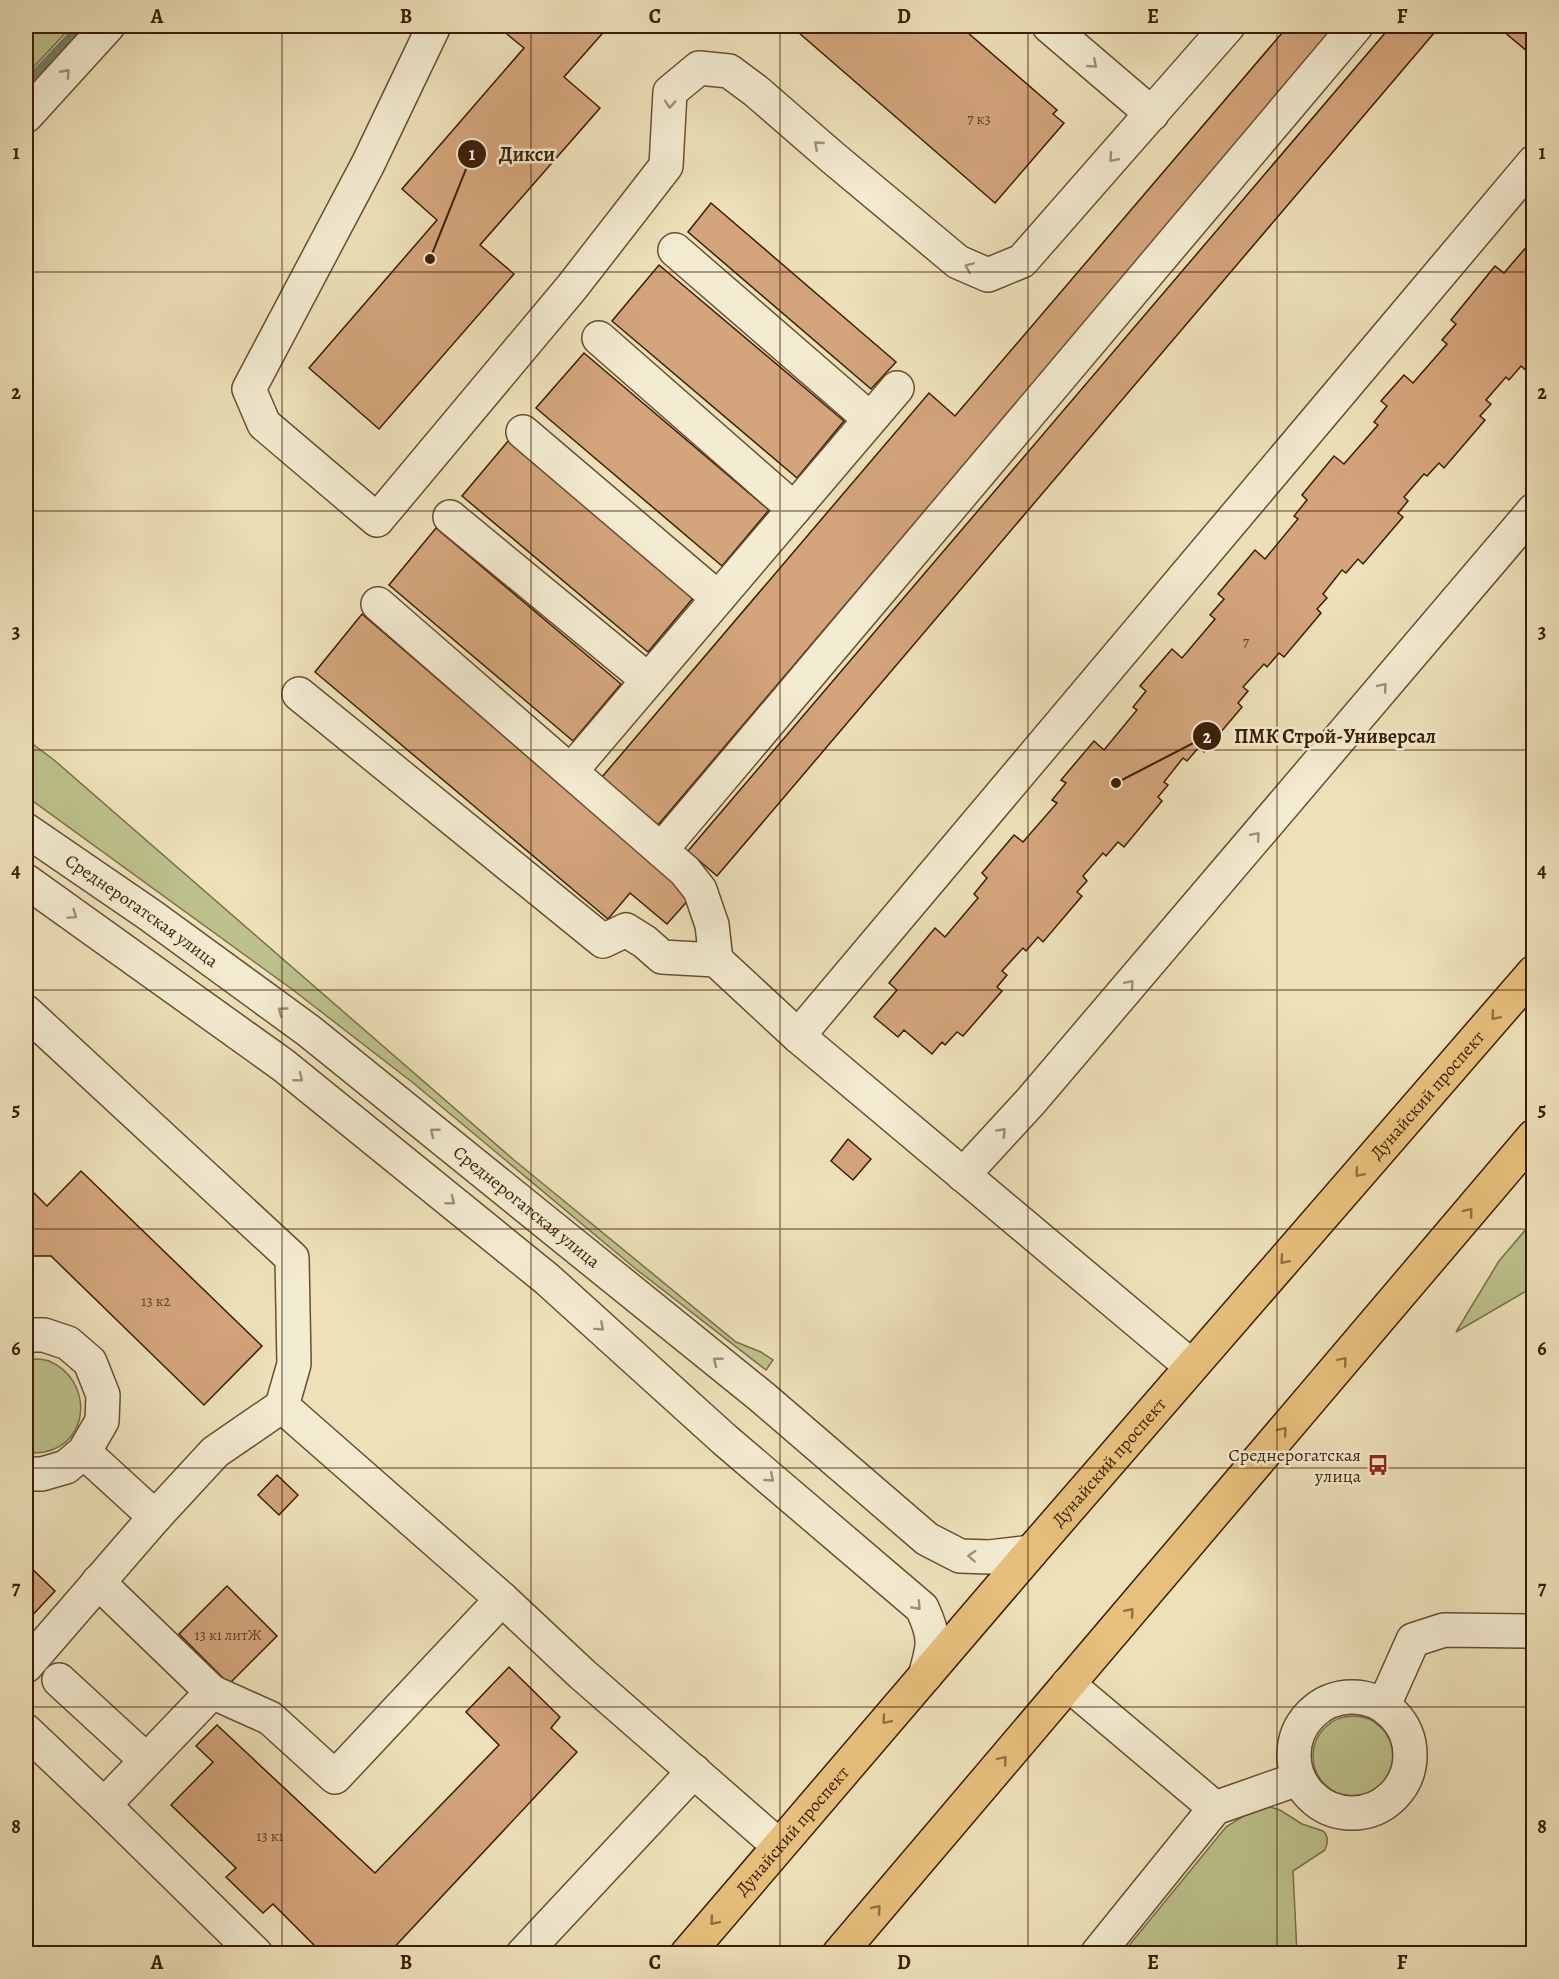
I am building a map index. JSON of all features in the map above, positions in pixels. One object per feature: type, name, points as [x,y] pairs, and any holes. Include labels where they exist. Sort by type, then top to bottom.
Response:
[{"type":"main road","name":"Дунайский проспект","points":[[687,1953],[1030,1552],[1533,972]]},
{"type":"main road","points":[[839,1953],[1533,1136]]},
{"type":"street","points":[[26,116],[108,26]]},
{"type":"street","points":[[434,26],[368,164],[249,389],[264,424],[377,520],[572,287],[666,166],[670,92],[699,68],[729,71],[756,91],[958,262],[988,275],[1022,261],[1228,26]]},
{"type":"street","points":[[1049,26],[1152,114]]},
{"type":"street","points":[[661,850],[1356,26]]},
{"type":"street","points":[[798,1036],[1533,162]]},
{"type":"street","points":[[675,250],[870,419]]},
{"type":"street","points":[[598,338],[794,509]]},
{"type":"street","points":[[571,771],[897,388]]},
{"type":"street","points":[[523,432],[718,598]]},
{"type":"street","points":[[963,1174],[1031,1101],[1533,510]]},
{"type":"street","points":[[450,517],[648,680]]},
{"type":"street","points":[[378,604],[685,871],[700,890],[712,925],[716,960]]},
{"type":"street","points":[[299,694],[603,941],[626,930],[645,942],[662,957],[716,960],[798,1036],[1191,1366]]},
{"type":"street","name":"Среднерогатская улица","points":[[26,830],[150,915],[309,1031],[762,1397],[927,1539],[960,1556],[989,1557],[1030,1552]]},
{"type":"street","points":[[26,881],[283,1065],[483,1227],[547,1279],[725,1440],[922,1608],[931,1628],[933,1647],[925,1676]]},
{"type":"street","points":[[26,1012],[292,1258],[294,1364],[282,1406],[214,1452],[26,1666]]},
{"type":"street","points":[[26,1335],[44,1335],[68,1343],[90,1362],[104,1395],[102,1422],[84,1452],[66,1467],[42,1474],[26,1474]]},
{"type":"street","points":[[282,1406],[502,1599],[582,1674],[778,1845]]},
{"type":"street","points":[[84,1452],[155,1517]]},
{"type":"street","points":[[98,1582],[212,1692],[270,1718],[335,1777],[502,1599]]},
{"type":"street","points":[[1384,1705],[1413,1640],[1444,1630],[1533,1631]]},
{"type":"street","points":[[59,1680],[146,1760]]},
{"type":"street","points":[[1068,1684],[1215,1808]]},
{"type":"street","points":[[104,1805],[212,1692]]},
{"type":"street","points":[[1349,1697],[1367,1698],[1384,1705],[1401,1722],[1410,1745],[1409,1770],[1399,1792],[1380,1808],[1357,1815],[1333,1812],[1312,1799],[1298,1779],[1293,1756],[1296,1738],[1304,1722],[1316,1709],[1332,1700],[1349,1697]]},
{"type":"street","points":[[26,1731],[256,1953]]},
{"type":"street","points":[[523,1953],[694,1771]]},
{"type":"street","points":[[1097,1953],[1215,1808],[1298,1779]]},
{"type":"green space","points":[[26,26],[72,26],[26,75]]},
{"type":"green space","points":[[26,739],[54,760],[514,1160],[736,1342],[761,1352],[773,1360],[766,1370],[637,1270],[412,1082],[293,990],[26,796]]},
{"type":"green space","points":[[1533,1221],[1533,1287],[1456,1332],[1499,1261]]},
{"type":"green space","points":[[26,1359],[46,1360],[63,1370],[73,1382],[79,1396],[81,1410],[78,1424],[71,1437],[60,1446],[44,1452],[26,1452]]},
{"type":"green space","points":[[1353,1716],[1368,1719],[1381,1728],[1390,1741],[1393,1756],[1390,1771],[1381,1784],[1368,1793],[1353,1796],[1338,1793],[1325,1784],[1316,1771],[1313,1756],[1316,1741],[1325,1728],[1338,1719]]},
{"type":"green space","points":[[1270,1807],[1280,1810],[1302,1824],[1323,1831],[1327,1837],[1325,1850],[1293,1871],[1297,1953],[1122,1954],[1226,1827],[1253,1812]]},
{"type":"building","points":[[497,26],[609,26],[564,77],[600,108],[480,245],[514,274],[379,429],[309,368],[437,220],[402,189],[524,48]]},
{"type":"building","points":[[791,26],[960,26],[1057,110],[1053,114],[1064,123],[995,203]]},
{"type":"building","points":[[1288,26],[1337,26],[658,825],[602,777],[929,393],[955,416]]},
{"type":"building","points":[[1391,26],[1440,26],[717,876],[688,851]]},
{"type":"building","points":[[1497,26],[1534,26],[1534,57]]},
{"type":"building","points":[[711,203],[896,362],[871,389],[688,232]]},
{"type":"building","points":[[1534,238],[1534,362],[1527,371],[1521,366],[1509,380],[1506,377],[1486,400],[1491,404],[1480,416],[1485,420],[1444,468],[1439,463],[1427,476],[1424,474],[1404,497],[1408,501],[1398,513],[1403,517],[1363,564],[1358,559],[1346,573],[1342,570],[1323,594],[1327,598],[1317,609],[1321,613],[1284,657],[1279,653],[1267,667],[1264,664],[1243,687],[1248,691],[1238,703],[1242,707],[1204,752],[1199,747],[1187,761],[1183,758],[1164,782],[1168,785],[1158,797],[1162,801],[1124,847],[1118,842],[1106,856],[1103,853],[1083,876],[1087,881],[1077,892],[1082,896],[1043,942],[1038,937],[1026,951],[1023,948],[1002,971],[1007,975],[997,987],[1002,991],[963,1036],[957,1032],[945,1045],[942,1042],[932,1054],[904,1030],[898,1037],[874,1017],[897,990],[889,983],[935,928],[945,937],[978,898],[974,894],[987,878],[982,873],[1014,835],[1023,842],[1057,803],[1052,800],[1066,783],[1061,780],[1094,741],[1104,750],[1137,710],[1133,707],[1146,691],[1140,686],[1172,649],[1182,658],[1215,619],[1210,615],[1224,599],[1218,594],[1255,550],[1265,559],[1298,519],[1294,516],[1307,500],[1302,495],[1334,456],[1344,464],[1378,425],[1374,422],[1387,406],[1381,401],[1404,375],[1413,383],[1447,344],[1442,340],[1456,324],[1451,320],[1495,266],[1504,273]]},
{"type":"building","points":[[659,265],[844,421],[797,478],[612,321]]},
{"type":"building","points":[[584,353],[769,510],[722,566],[536,408]]},
{"type":"building","points":[[509,440],[694,597],[648,652],[462,496]]},
{"type":"building","points":[[436,528],[621,684],[573,741],[389,585]]},
{"type":"building","points":[[362,614],[691,897],[667,924],[630,893],[608,919],[315,672]]},
{"type":"building","points":[[848,1139],[871,1159],[853,1180],[831,1161]]},
{"type":"building","points":[[81,1171],[262,1346],[204,1405],[51,1256],[26,1256],[26,1185],[47,1206]]},
{"type":"building","points":[[277,1475],[298,1495],[279,1515],[258,1495]]},
{"type":"building","points":[[26,1563],[55,1591],[26,1622]]},
{"type":"building","points":[[227,1586],[277,1636],[229,1684],[179,1634]]},
{"type":"building","points":[[509,1667],[560,1717],[551,1728],[577,1752],[388,1954],[323,1954],[273,1904],[263,1913],[226,1877],[236,1868],[171,1805],[213,1762],[196,1746],[217,1725],[375,1873],[499,1745],[466,1712]]},
{"type":"waterway","points":[[26,86],[83,26]]},
{"type":"place","name":"Дикси","points":[[430,259]]},
{"type":"place","name":"ПМК Строй-Универсал","points":[[1116,783]]},
{"type":"place","name":"Среднерогатская улица","points":[[1378,1465]]}]
